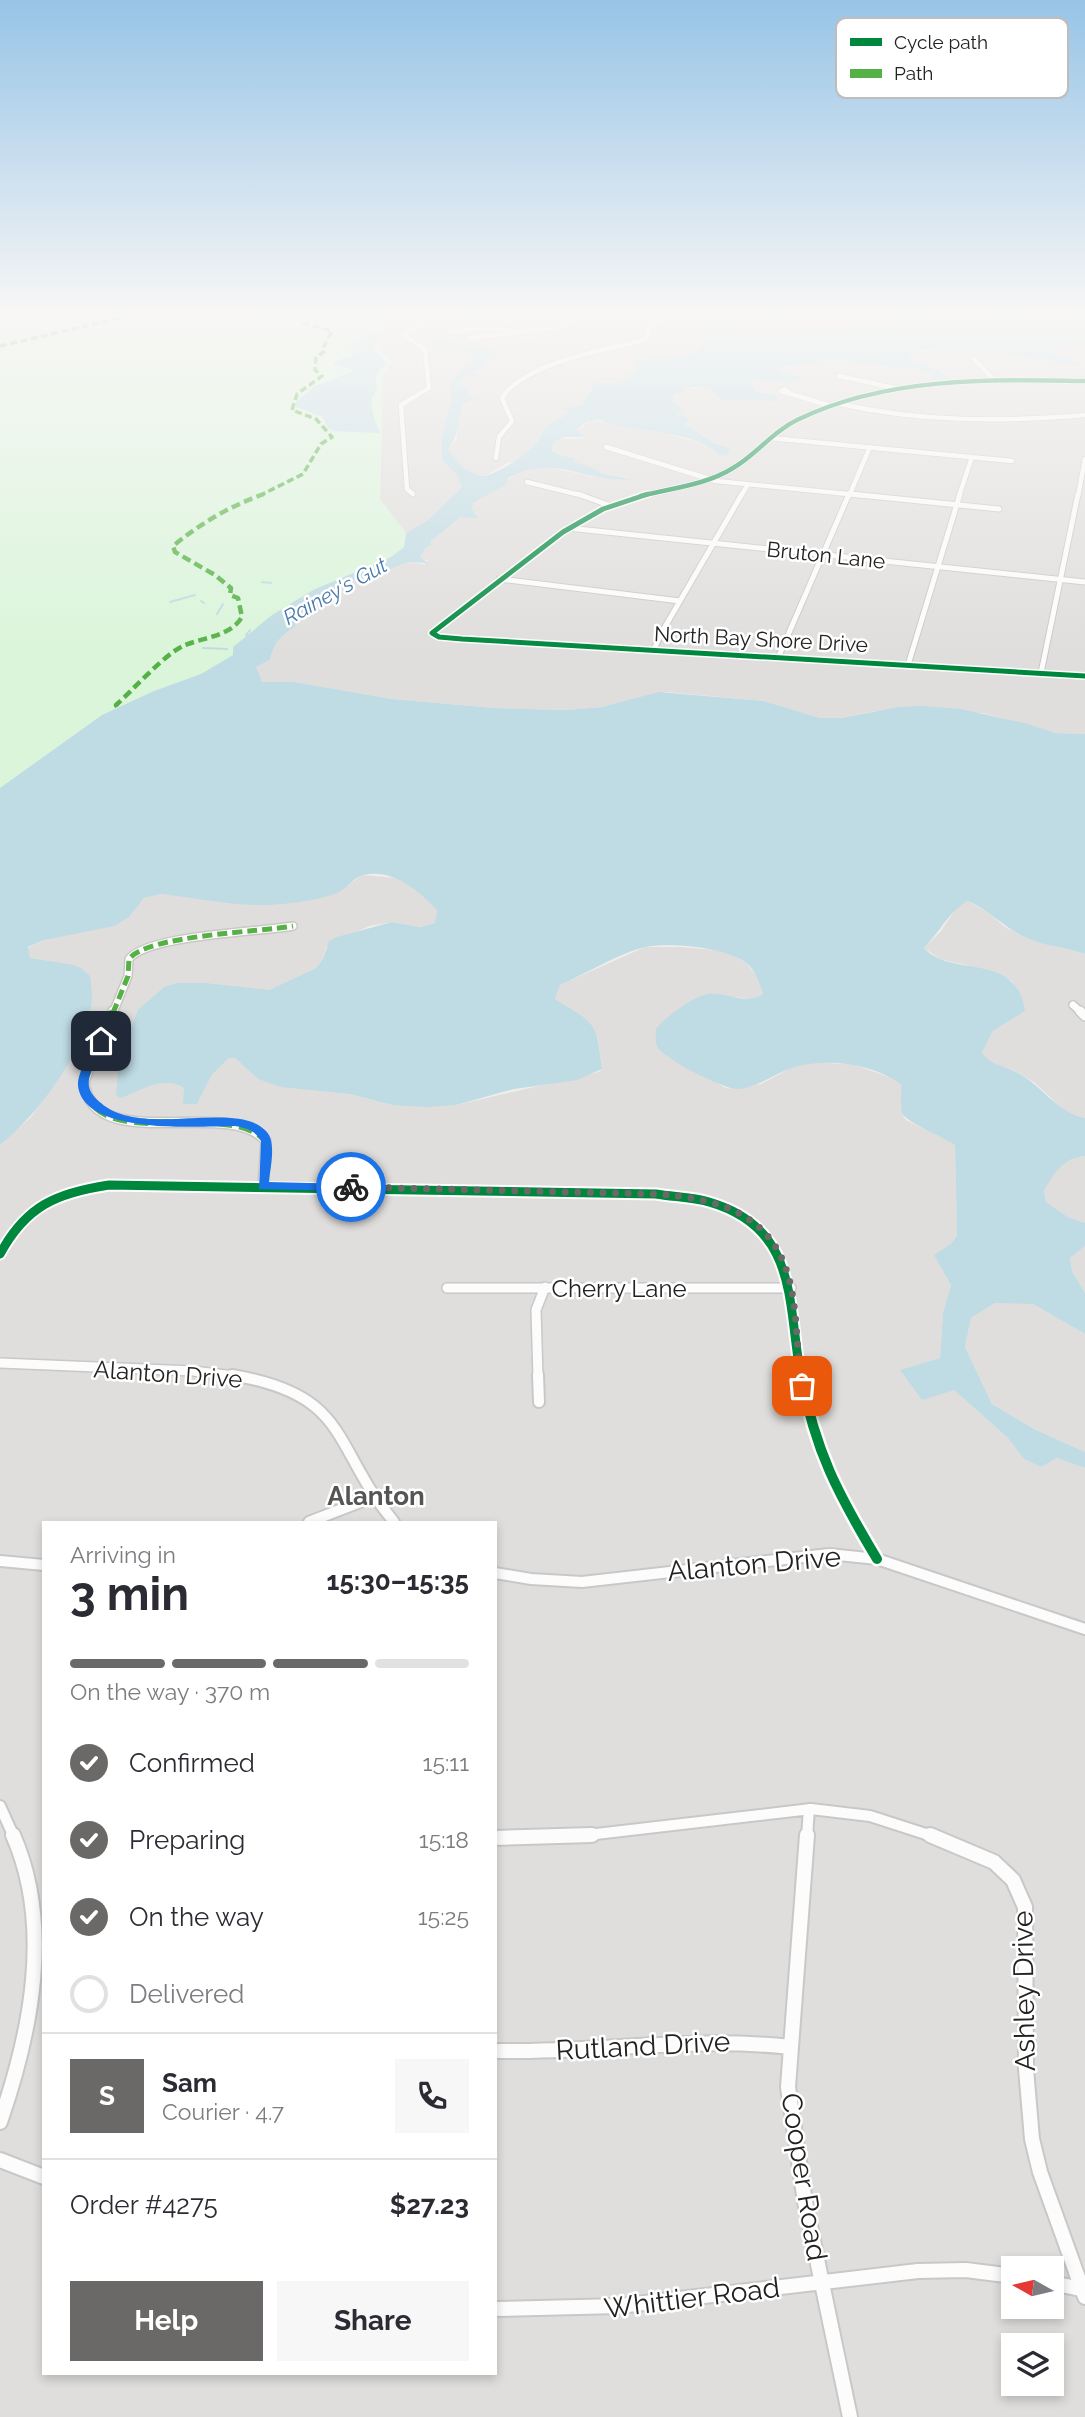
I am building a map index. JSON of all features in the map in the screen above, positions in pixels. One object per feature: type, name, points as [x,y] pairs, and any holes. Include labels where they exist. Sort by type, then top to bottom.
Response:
[{"type":"street","points":[[403,427],[407,489],[413,494]]},
{"type":"street","points":[[496,458],[499,437],[507,427]]},
{"type":"street","points":[[499,579],[568,528],[611,506],[708,479],[743,463],[785,427]]},
{"type":"street","points":[[770,438],[1012,461]]},
{"type":"street","points":[[606,446],[708,479],[999,509]]},
{"type":"street","points":[[778,658],[870,447]]},
{"type":"street","points":[[908,665],[972,457]]},
{"type":"street","points":[[1041,673],[1085,459]]},
{"type":"street","points":[[527,482],[581,495],[611,506]]},
{"type":"street","points":[[657,649],[655,647],[680,601],[748,484]]},
{"type":"street","name":"Bruton Lane","points":[[568,528],[1085,582]]},
{"type":"street","points":[[499,579],[680,601]]},
{"type":"street","name":"North Bay Shore Drive","points":[[499,579],[432,633],[435,636],[1085,676]]},
{"type":"street","points":[[263,1186],[266,1141],[257,1129],[235,1122],[170,1124],[129,1121],[95,1104],[85,1093],[83,1081],[128,976],[128,961],[132,955],[144,948],[212,935],[293,926]]},
{"type":"street","points":[[1073,1006],[1085,1016]]},
{"type":"street","points":[[0,1254],[7,1238],[22,1220],[51,1198],[69,1191],[123,1184],[358,1187],[696,1197],[736,1212],[763,1230],[777,1250],[791,1288],[802,1386],[817,1447],[877,1559]]},
{"type":"street","name":"Cherry Lane","points":[[447,1287],[791,1288]]},
{"type":"street","points":[[539,1402],[536,1310],[545,1287]]},
{"type":"street","name":"Alanton Drive","points":[[0,1363],[226,1375],[288,1391],[315,1405],[334,1424],[350,1449],[373,1497],[393,1521]]},
{"type":"street","points":[[312,1521],[373,1497]]},
{"type":"street","name":"Alanton Drive","points":[[497,1573],[531,1579],[582,1582],[829,1554],[877,1559],[1085,1629]]},
{"type":"street","points":[[0,1561],[42,1565]]},
{"type":"street","points":[[0,1806],[24,1871],[39,1933],[25,2040],[0,2122]]},
{"type":"street","name":"Ashley Drive","points":[[497,1838],[567,1838],[612,1834],[809,1809],[848,1811],[873,1816],[972,1850],[997,1862],[1017,1884],[1025,1907],[1026,2069],[1032,2139],[1040,2172],[1084,2292]]},
{"type":"street","name":"Cooper Road","points":[[809,1809],[790,2046],[791,2119],[850,2417]]},
{"type":"street","name":"Rutland Drive","points":[[497,2051],[577,2052],[730,2039],[790,2046]]},
{"type":"street","points":[[0,2160],[42,2176]]},
{"type":"street","name":"Whittier Road","points":[[497,2309],[586,2311],[822,2281],[925,2271],[967,2270],[1001,2274]]},
{"type":"street","points":[[1064,2286],[1084,2292]]},
{"type":"shaded area","points":[[382,427],[444,427],[441,441],[442,460],[456,474],[462,487],[429,519],[406,533],[380,500]]},
{"type":"shaded area","points":[[458,427],[551,427],[524,459],[507,463],[485,476],[472,473],[457,462],[448,449],[457,439]]},
{"type":"shaded area","points":[[581,427],[632,427],[662,432],[701,443],[715,449],[721,456],[720,446],[690,427],[1085,427],[1085,734],[1056,733],[983,713],[876,711],[841,718],[820,718],[764,701],[666,692],[602,707],[567,710],[494,708],[392,699],[294,682],[262,682],[256,667],[270,660],[271,651],[284,633],[295,627],[297,617],[323,595],[353,580],[371,577],[408,562],[424,564],[428,561],[419,557],[430,542],[461,517],[477,517],[472,509],[473,503],[524,469],[547,467],[596,477],[632,478],[600,473],[552,450],[554,442],[561,439],[585,438],[576,430]]},
{"type":"shaded area","points":[[362,875],[397,878],[421,892],[437,909],[435,923],[420,927],[392,922],[369,926],[326,947],[323,959],[316,968],[269,990],[255,990],[128,1095],[157,1082],[170,1082],[184,1088],[186,1095],[197,1104],[212,1075],[229,1058],[235,1058],[258,1079],[350,1094],[392,1105],[456,1105],[599,1072],[602,1069],[598,1039],[555,999],[560,985],[645,947],[682,947],[726,951],[746,963],[758,977],[763,994],[754,1000],[735,997],[668,1057],[726,1088],[738,1089],[761,1084],[791,1068],[817,1062],[855,1065],[902,1084],[902,1114],[906,1120],[955,1144],[957,1235],[951,1244],[951,1285],[943,1313],[940,1358],[901,1370],[954,1390],[1007,1437],[1024,1459],[1041,1467],[1057,1458],[1085,1468],[1085,2417],[0,2417],[0,1145],[31,1117],[65,1067],[83,1032],[70,964],[30,958],[28,948],[44,940],[129,917],[144,898],[161,894],[268,905],[341,891]]},
{"type":"shaded area","points":[[968,901],[1005,927],[1030,940],[1085,954],[1085,1118],[1067,1113],[1035,1083],[1015,1071],[987,1061],[982,1053],[993,1031],[1025,1011],[1012,981],[994,972],[940,959],[924,948],[941,931],[957,907]]},
{"type":"shaded area","points":[[1085,1156],[1085,1223],[1068,1217],[1046,1202],[1044,1191],[1057,1167],[1076,1157]]},
{"type":"shaded area","points":[[1085,1246],[1085,1293],[1072,1271],[1070,1258]]},
{"type":"shaded area","points":[[995,1303],[1033,1304],[1085,1334],[1085,1452],[1034,1429],[992,1404],[965,1347],[971,1318]]},
{"type":"green space","points":[[0,427],[382,427],[380,499],[406,533],[404,547],[391,557],[313,590],[255,629],[237,644],[233,655],[201,674],[154,691],[102,715],[0,788]]},
{"type":"water","points":[[378,427],[380,433],[334,431],[328,428]]},
{"type":"water","points":[[444,427],[457,427],[448,449],[468,470],[485,476],[502,469],[529,450],[546,427],[580,427],[576,430],[587,437],[566,437],[554,442],[552,450],[600,473],[632,479],[599,477],[555,468],[525,471],[508,478],[507,484],[473,503],[472,509],[478,518],[461,517],[430,542],[432,545],[426,547],[420,557],[428,563],[408,562],[371,577],[353,580],[323,595],[297,617],[295,627],[278,641],[270,660],[256,667],[262,682],[294,682],[392,699],[494,708],[567,710],[602,707],[659,692],[764,701],[820,718],[841,718],[899,707],[922,706],[961,709],[1056,733],[1085,734],[1085,954],[1022,936],[968,901],[950,916],[924,948],[936,957],[996,972],[1009,980],[1019,992],[1025,1011],[993,1031],[982,1053],[993,1062],[1025,1077],[1066,1110],[1085,1118],[1085,1156],[1065,1163],[1044,1191],[1046,1202],[1068,1217],[1085,1223],[1085,1246],[1070,1258],[1072,1271],[1085,1293],[1085,1334],[1033,1304],[995,1303],[971,1318],[965,1347],[992,1404],[1034,1429],[1085,1452],[1085,1468],[1057,1458],[1041,1467],[1024,1459],[1007,1437],[954,1390],[922,1400],[900,1370],[940,1358],[943,1313],[951,1285],[934,1255],[951,1244],[957,1235],[955,1145],[904,1116],[901,1110],[901,1084],[863,1067],[819,1063],[792,1068],[752,1086],[730,1088],[694,1072],[670,1058],[657,1046],[656,1029],[678,1009],[698,997],[719,994],[749,999],[763,994],[757,976],[749,965],[736,957],[711,949],[682,946],[645,947],[560,985],[555,999],[592,1025],[598,1041],[602,1069],[577,1080],[514,1089],[456,1105],[392,1105],[350,1094],[281,1087],[258,1079],[235,1058],[229,1058],[212,1075],[197,1104],[183,1104],[184,1088],[176,1084],[159,1083],[120,1098],[116,1095],[119,1059],[138,1010],[164,987],[177,983],[204,983],[269,990],[316,968],[323,959],[329,941],[337,937],[392,922],[420,927],[435,923],[437,910],[404,882],[374,874],[360,876],[334,894],[285,904],[241,904],[161,894],[144,898],[129,917],[114,926],[44,940],[28,947],[30,958],[81,968],[90,976],[92,998],[82,1038],[59,1079],[30,1117],[0,1145],[0,788],[102,715],[154,691],[201,674],[233,655],[233,647],[272,615],[313,590],[391,557],[404,547],[406,533],[429,519],[462,487],[456,474],[442,460],[441,441]]},
{"type":"water","points":[[624,427],[689,427],[716,444],[730,448],[727,455],[721,456],[711,448],[684,437]]},
{"type":"waterway","points":[[262,582],[271,583]]},
{"type":"waterway","points":[[170,602],[195,595]]},
{"type":"waterway","points":[[217,614],[223,604]]},
{"type":"waterway","points":[[249,636],[246,635],[250,630]]},
{"type":"waterway","points":[[203,648],[227,649]]},
{"type":"marked path","points":[[117,707],[116,705],[181,647],[215,636],[237,625],[242,617],[238,598],[230,595],[231,588],[215,575],[175,552],[173,546],[195,528],[235,504],[268,493],[303,474],[321,444],[332,437],[323,427]]},
{"type":"marked path","points":[[263,1186],[266,1141],[258,1131],[228,1123],[153,1124],[123,1119],[93,1103],[86,1093],[84,1081],[128,976],[128,962],[132,955],[144,948],[183,939],[293,926]]},
{"type":"cycle path","points":[[786,427],[731,470],[691,484],[617,503],[576,523],[550,540],[432,633],[439,637],[462,639],[1085,676]]},
{"type":"cycle path","points":[[0,1254],[20,1223],[44,1203],[74,1191],[109,1185],[656,1194],[709,1202],[745,1217],[769,1238],[783,1264],[791,1296],[800,1372],[813,1434],[837,1489],[877,1559]]},
{"type":"way so far","points":[[351,1187],[656,1194],[696,1197],[722,1205],[749,1219],[763,1230],[784,1265],[792,1296],[802,1386]]},
{"type":"district","name":"Alanton","points":[[376,1496]]},
{"type":"route","points":[[101,1041],[83,1081],[83,1087],[89,1098],[103,1110],[141,1123],[235,1122],[251,1125],[262,1133],[266,1141],[263,1186],[351,1187]]},
{"type":"water label","name":"Rainey's Gut","points":[[335,591]]}]
